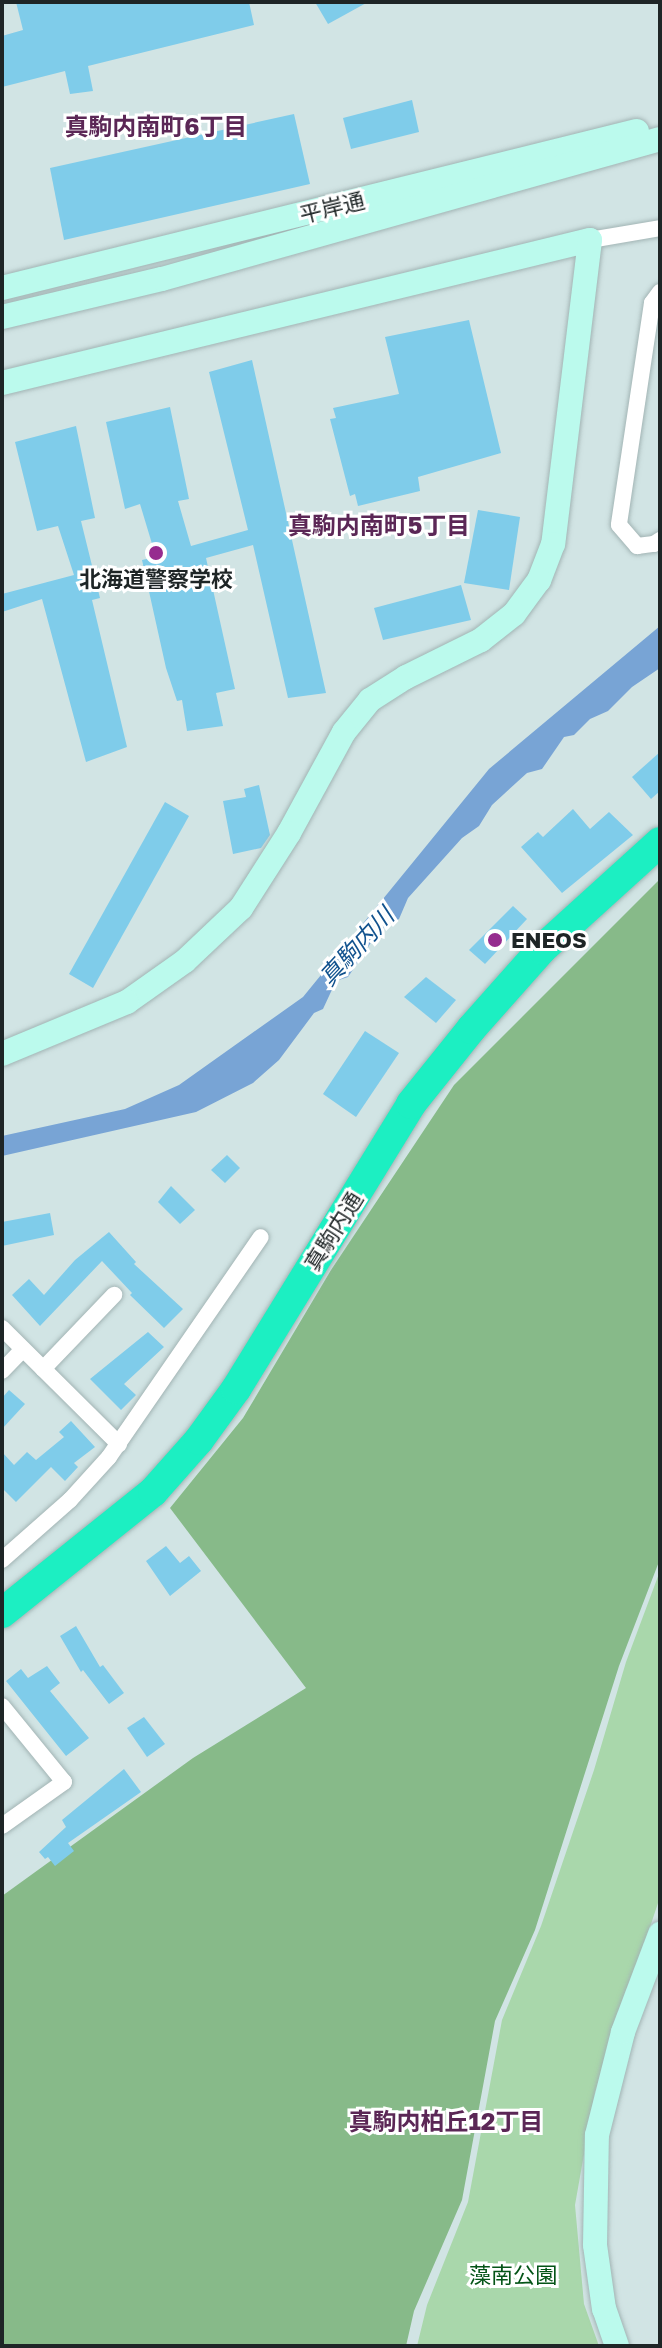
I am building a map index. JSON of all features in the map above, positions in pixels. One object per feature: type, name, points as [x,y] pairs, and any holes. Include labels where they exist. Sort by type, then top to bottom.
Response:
[{"type":"highway","points":[[622,875],[660,829]]},
{"type":"highway","name":"真駒内通","points":[[2,1613],[153,1492],[199,1440],[236,1389],[411,1104],[542,949],[660,842]]},
{"type":"highway","points":[[622,875],[660,849]]},
{"type":"street","name":"平岸通","points":[[2,288],[642,130],[660,122]]},
{"type":"street","name":"平岸通","points":[[2,317],[162,279],[561,170],[660,139]]},
{"type":"street","name":"平岸通","points":[[561,170],[583,169],[660,151]]},
{"type":"street","points":[[2,383],[590,240],[660,228]]},
{"type":"street","points":[[2,1054],[127,1002],[185,961],[241,908],[289,833],[344,732],[370,700],[406,677],[481,640],[514,614],[530,592],[553,544],[590,240]]},
{"type":"street","points":[[660,292],[652,303],[619,525],[637,546],[660,540]]},
{"type":"street","points":[[2,1560],[70,1500],[119,1444],[261,1237]]},
{"type":"street","points":[[43,1369],[114,1295]]},
{"type":"street","points":[[2,1328],[119,1444]]},
{"type":"street","points":[[2,1371],[23,1349]]},
{"type":"street","points":[[2,1706],[64,1782],[2,1826]]},
{"type":"street","points":[[617,2346],[604,2309],[595,2245],[597,2135],[623,2032],[660,1934]]},
{"type":"green space","points":[[660,879],[660,1559],[619,1666],[535,1930],[495,2021],[462,2200],[414,2311],[406,2346],[2,2346],[2,1896],[193,1758],[306,1688],[170,1508],[243,1418],[331,1270],[454,1085]]},
{"type":"green space","name":"藻南公園","points":[[660,1571],[660,1897],[595,2092],[575,2205],[584,2304],[599,2346],[417,2346],[427,2305],[468,2202],[502,2020],[541,1926],[594,1770],[626,1662]]},
{"type":"water","name":"真駒内川","points":[[660,626],[660,668],[632,687],[608,711],[590,719],[574,735],[564,737],[542,769],[527,773],[492,805],[479,826],[462,838],[408,898],[399,919],[378,932],[348,977],[336,981],[323,1009],[314,1013],[279,1060],[253,1083],[196,1112],[2,1156],[2,1136],[125,1109],[179,1085],[303,997],[489,769]]},
{"type":"building","points":[[16,2],[249,2],[254,25],[88,66],[93,91],[70,94],[65,71],[2,87],[2,36],[23,30]]},
{"type":"building","points":[[315,2],[368,2],[328,24]]},
{"type":"building","points":[[412,100],[419,132],[351,149],[343,118]]},
{"type":"building","points":[[294,114],[310,184],[64,240],[50,168]]},
{"type":"building","points":[[469,320],[501,453],[418,477],[420,491],[358,506],[355,494],[350,496],[330,419],[336,418],[333,408],[399,394],[385,337]]},
{"type":"building","points":[[252,360],[326,693],[288,698],[253,545],[206,558],[235,689],[216,693],[223,726],[187,731],[182,700],[177,701],[166,668],[142,560],[156,557],[140,504],[125,509],[106,422],[170,407],[189,499],[178,501],[191,546],[248,530],[209,372]]},
{"type":"building","points":[[76,426],[95,518],[81,521],[100,598],[92,600],[127,747],[86,762],[42,599],[2,612],[2,594],[74,575],[58,526],[37,531],[15,442]]},
{"type":"building","points":[[478,510],[520,517],[509,590],[464,583]]},
{"type":"building","points":[[461,585],[471,620],[383,640],[374,608]]},
{"type":"building","points":[[660,752],[660,791],[651,799],[632,777]]},
{"type":"building","points":[[259,785],[270,835],[261,848],[233,854],[223,801],[246,797],[244,789]]},
{"type":"building","points":[[165,802],[189,816],[93,988],[69,974]]},
{"type":"building","points":[[573,809],[590,829],[609,812],[633,835],[562,893],[521,847],[538,832],[543,837]]},
{"type":"building","points":[[513,906],[527,919],[485,964],[469,950]]},
{"type":"building","points":[[426,977],[456,1000],[436,1023],[404,997]]},
{"type":"building","points":[[365,1031],[399,1053],[356,1117],[323,1094]]},
{"type":"building","points":[[227,1155],[240,1168],[225,1183],[211,1170]]},
{"type":"building","points":[[171,1186],[195,1210],[180,1224],[158,1202]]},
{"type":"building","points":[[50,1213],[54,1235],[2,1246],[2,1222]]},
{"type":"building","points":[[109,1232],[136,1262],[134,1264],[183,1309],[164,1328],[130,1295],[132,1293],[102,1261],[40,1326],[12,1295],[29,1279],[44,1295],[75,1260]]},
{"type":"building","points":[[148,1332],[164,1347],[124,1384],[136,1395],[121,1410],[90,1379]]},
{"type":"building","points":[[9,1390],[25,1404],[2,1429],[2,1398]]},
{"type":"building","points":[[71,1421],[95,1447],[74,1463],[78,1467],[65,1481],[51,1467],[16,1502],[2,1488],[2,1452],[14,1465],[27,1452],[36,1460],[64,1437],[59,1432]]},
{"type":"building","points":[[166,1546],[180,1563],[189,1556],[201,1571],[170,1596],[146,1561]]},
{"type":"building","points":[[76,1626],[100,1667],[103,1665],[124,1693],[109,1704],[83,1670],[81,1672],[60,1636]]},
{"type":"building","points":[[47,1666],[60,1683],[50,1691],[89,1738],[66,1756],[6,1681],[21,1669],[28,1678]]},
{"type":"building","points":[[144,1717],[165,1744],[147,1757],[127,1728]]},
{"type":"building","points":[[124,1769],[141,1792],[68,1843],[74,1851],[55,1866],[48,1857],[45,1859],[39,1852],[66,1827],[62,1820]]},
{"type":"place","name":"北海道警察学校","points":[[156,553]]},
{"type":"place","name":"ENEOS","points":[[495,940]]},
{"type":"district","name":"真駒内南町6丁目","points":[[156,126]]},
{"type":"district","name":"真駒内南町5丁目","points":[[379,525]]},
{"type":"district","name":"真駒内柏丘12丁目","points":[[446,2121]]}]
